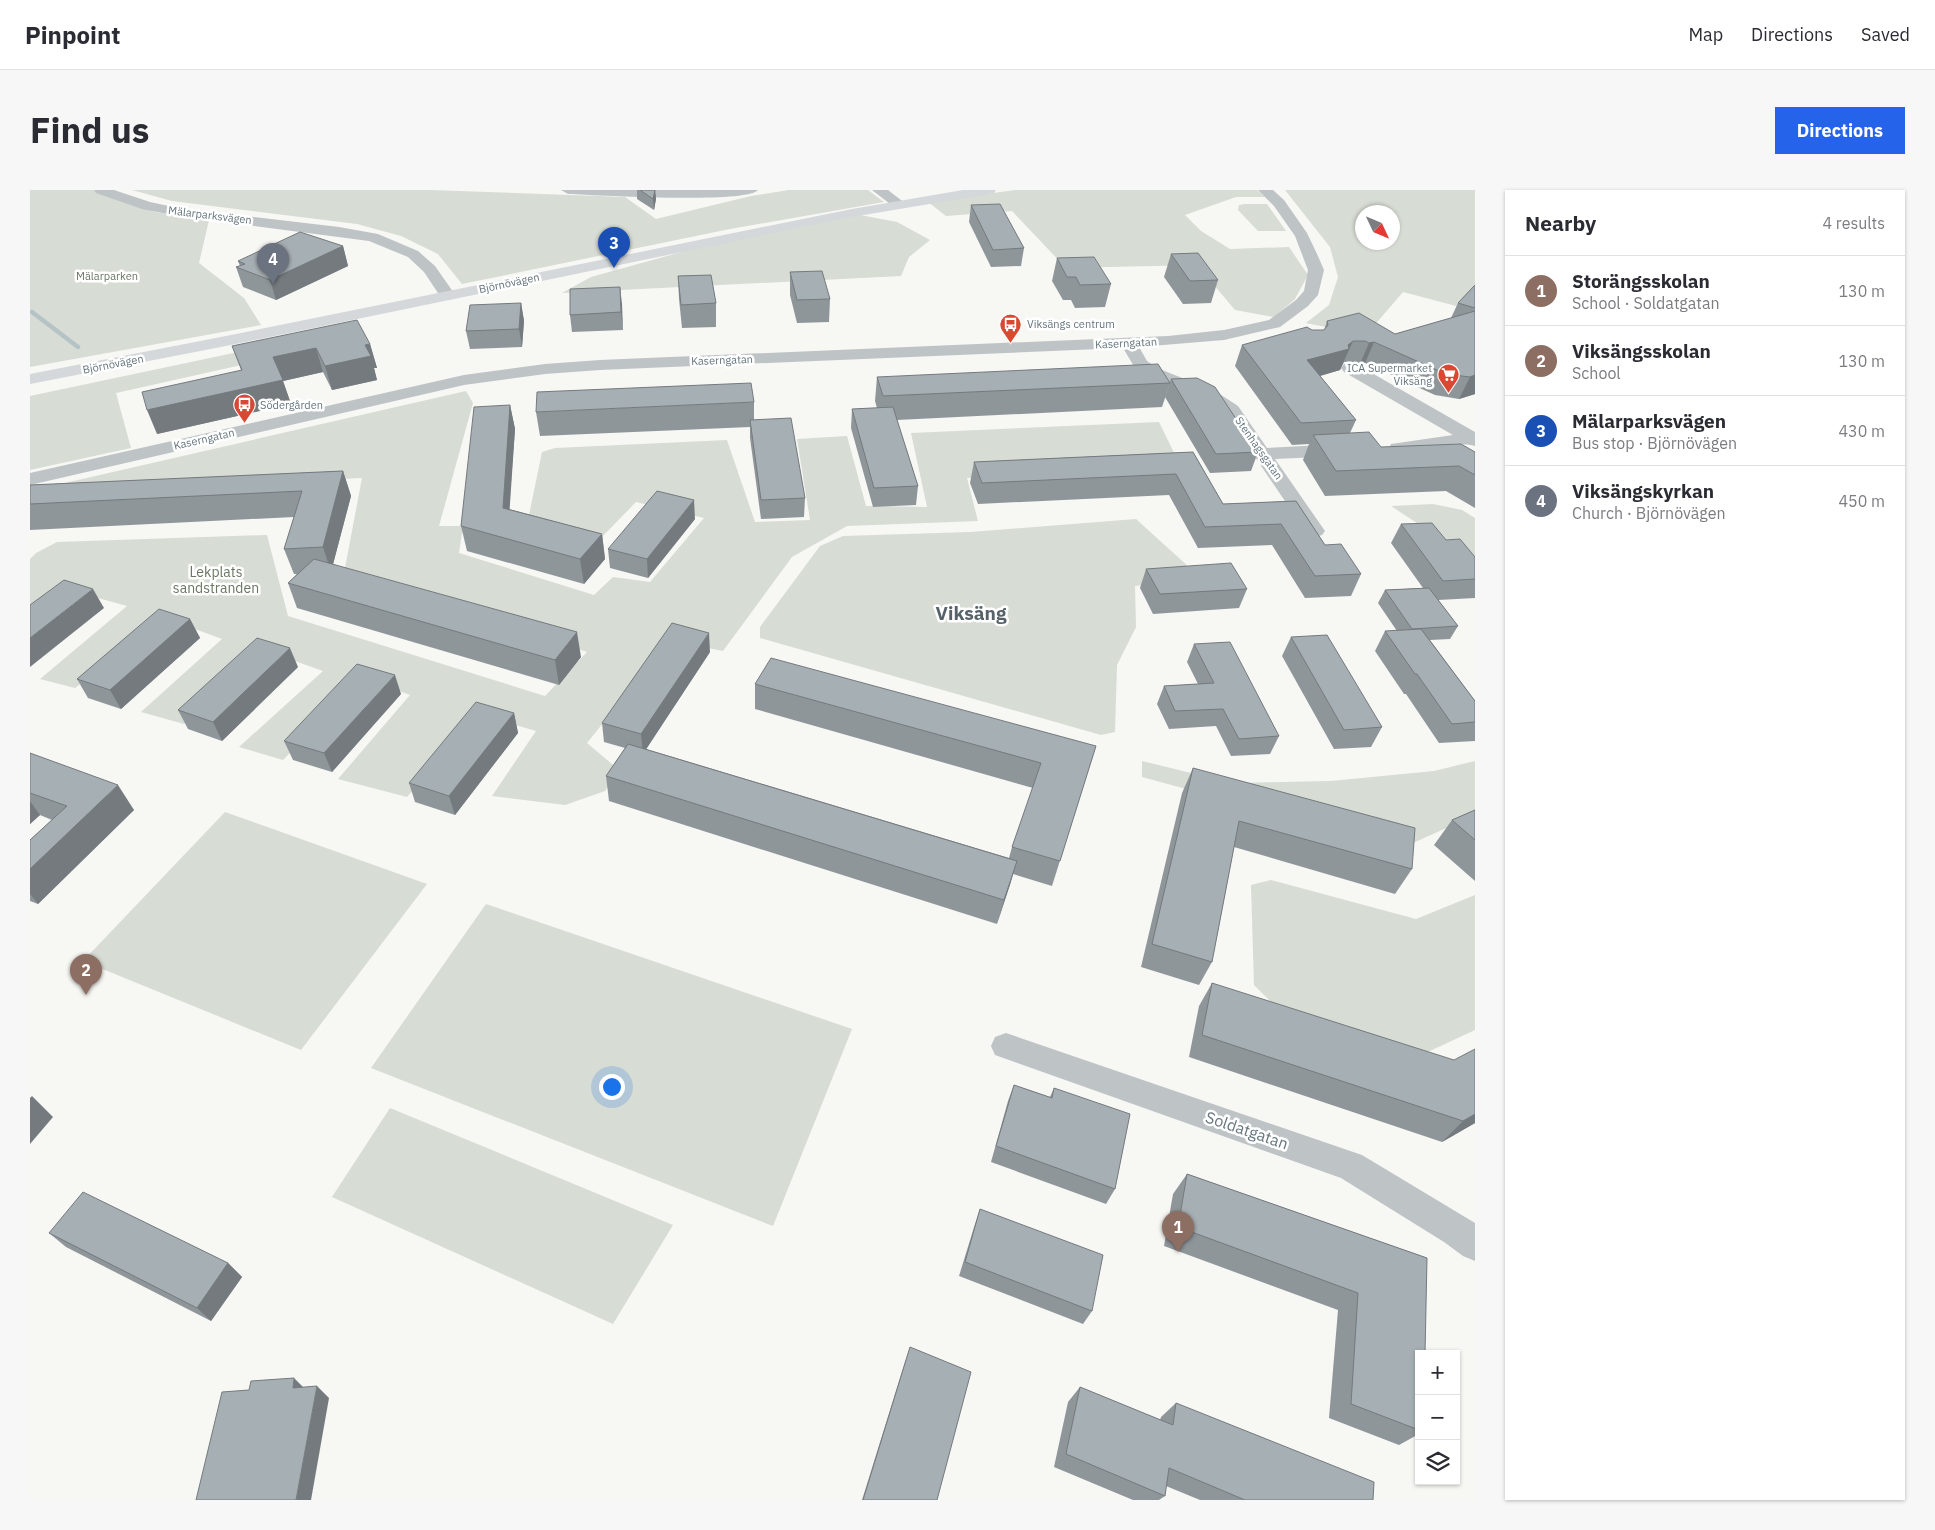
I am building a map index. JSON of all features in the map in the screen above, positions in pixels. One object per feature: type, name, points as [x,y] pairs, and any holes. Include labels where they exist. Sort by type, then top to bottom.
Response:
[{"type":"main road","name":"Björnövägen","points":[[30,379],[226,342],[899,204],[989,190]]},
{"type":"street","name":"Mälarparksvägen","points":[[101,190],[147,206],[170,211],[340,231],[381,240],[413,254],[430,270],[448,296]]},
{"type":"street","points":[[568,190],[720,194],[751,190]]},
{"type":"street","points":[[879,190],[899,204]]},
{"type":"street","name":"Kaserngatan","points":[[30,479],[430,388],[508,374],[600,364],[1128,343],[1224,335],[1280,327],[1312,292],[1316,270],[1302,236],[1277,196],[1265,190]]},
{"type":"street","name":"Stenhagsgatan","points":[[1128,343],[1141,364],[1151,372],[1210,395],[1232,410],[1324,543]]},
{"type":"street","points":[[1350,368],[1471,438]]},
{"type":"street","points":[[1378,448],[1426,446],[1471,438]]},
{"type":"street","points":[[1263,454],[1359,449]]},
{"type":"street","name":"Soldatgatan","points":[[1006,1046],[1351,1166],[1456,1230],[1475,1244]]},
{"type":"green space","name":"Mälarparken","points":[[30,190],[96,190],[155,212],[209,220],[199,263],[244,298],[261,325],[30,367]]},
{"type":"green space","points":[[132,190],[430,190],[625,197],[656,219],[751,196],[789,190],[868,190],[884,202],[730,229],[462,284],[438,254],[401,236],[357,224],[172,201]]},
{"type":"green space","points":[[1015,190],[1257,190],[1265,197],[1236,197],[1185,215],[1201,231],[1230,249],[1289,247],[1308,275],[1295,299],[1274,317],[1235,310],[1197,265],[1066,268],[1012,211],[946,216],[928,202]]},
{"type":"green space","points":[[1285,190],[1475,190],[1475,288],[1460,307],[1403,292],[1366,335],[1306,323],[1329,305],[1338,277],[1330,247]]},
{"type":"green space","points":[[1267,204],[1286,231],[1258,231],[1238,210],[1239,205]]},
{"type":"green space","points":[[860,215],[897,222],[930,240],[909,257],[901,276],[562,293],[591,277],[696,248]]},
{"type":"green space","points":[[357,327],[363,338],[116,393],[131,448],[30,470],[30,396]]},
{"type":"green space","name":"Lekplats sandstranden","points":[[466,391],[473,403],[439,526],[463,526],[459,553],[594,595],[613,577],[650,582],[704,518],[636,502],[601,538],[529,515],[542,452],[555,448],[727,440],[755,522],[810,520],[797,439],[847,436],[866,506],[927,507],[911,433],[1159,422],[1179,463],[1164,468],[967,478],[978,521],[847,526],[792,557],[723,651],[670,640],[587,743],[619,770],[605,791],[565,805],[492,796],[536,731],[478,714],[407,797],[338,779],[410,695],[364,678],[283,760],[239,747],[323,671],[264,650],[184,724],[141,712],[222,639],[168,619],[75,688],[40,679],[127,606],[73,591],[30,623],[30,559],[36,553],[57,542],[267,535],[288,616],[545,696],[587,652],[345,568],[362,478],[30,493],[30,491]]},
{"type":"green space","points":[[1433,504],[1462,510],[1475,518],[1475,561],[1391,506]]},
{"type":"green space","points":[[1136,519],[1201,578],[1135,586],[1136,627],[1117,665],[1115,732],[1101,735],[760,638],[760,627],[820,546],[843,536],[970,532]]},
{"type":"green space","points":[[1142,761],[1232,783],[1331,781],[1434,771],[1475,761],[1475,815],[1402,848],[1142,777]]},
{"type":"green space","points":[[225,812],[427,884],[301,1050],[83,961]]},
{"type":"green space","points":[[1271,880],[1416,919],[1475,895],[1475,1030],[1430,1051],[1406,1054],[1274,1005],[1254,985],[1251,885]]},
{"type":"green space","points":[[486,904],[852,1029],[773,1226],[371,1068]]},
{"type":"green space","points":[[390,1108],[673,1225],[613,1324],[332,1197]]},
{"type":"building","points":[[640,190],[655,190],[653,199]]},
{"type":"building","points":[[1000,204],[1024,248],[993,250],[971,205]]},
{"type":"building","points":[[300,232],[343,246],[270,280],[236,267],[245,264],[238,261]]},
{"type":"building","points":[[1198,253],[1218,280],[1190,281],[1171,254]]},
{"type":"building","points":[[1094,257],[1111,284],[1080,285],[1076,277],[1067,277],[1057,258]]},
{"type":"building","points":[[822,271],[830,299],[797,300],[790,272]]},
{"type":"building","points":[[711,275],[716,303],[681,305],[678,276]]},
{"type":"building","points":[[1475,285],[1475,308],[1458,303]]},
{"type":"building","points":[[620,287],[621,312],[570,315],[570,289]]},
{"type":"building","points":[[521,303],[519,329],[466,331],[470,305]]},
{"type":"building","points":[[1475,311],[1475,375],[1470,377],[1446,374],[1374,342],[1369,343],[1365,341],[1353,341],[1348,345],[1349,349],[1307,360],[1356,420],[1301,423],[1242,345],[1307,327],[1312,330],[1324,330],[1328,325],[1327,321],[1359,313],[1395,334]]},
{"type":"building","points":[[357,320],[370,344],[365,345],[371,356],[325,366],[316,348],[273,357],[283,380],[147,410],[142,392],[242,370],[232,346]]},
{"type":"building","points":[[1158,364],[1170,383],[883,396],[877,377]]},
{"type":"building","points":[[1197,378],[1215,387],[1258,452],[1216,454],[1171,379]]},
{"type":"building","points":[[751,383],[754,402],[536,412],[537,392]]},
{"type":"building","points":[[510,405],[503,508],[602,534],[580,559],[461,526],[474,407]]},
{"type":"building","points":[[893,407],[918,486],[874,488],[852,409]]},
{"type":"building","points":[[791,418],[805,498],[761,500],[750,420]]},
{"type":"building","points":[[1369,432],[1381,447],[1461,444],[1475,452],[1475,475],[1459,466],[1336,471],[1313,435]]},
{"type":"building","points":[[1193,452],[1223,504],[1296,501],[1325,545],[1341,544],[1361,574],[1315,576],[1281,524],[1205,527],[1176,474],[982,483],[974,462]]},
{"type":"building","points":[[343,471],[323,547],[284,549],[302,491],[30,504],[30,485]]},
{"type":"building","points":[[657,491],[694,500],[647,559],[608,549]]},
{"type":"building","points":[[1432,523],[1446,540],[1460,539],[1475,557],[1475,579],[1443,581],[1401,524]]},
{"type":"building","points":[[314,559],[577,632],[555,660],[288,583]]},
{"type":"building","points":[[1231,563],[1247,589],[1160,594],[1146,569]]},
{"type":"building","points":[[64,580],[93,589],[30,638],[30,605]]},
{"type":"building","points":[[1429,588],[1458,626],[1412,629],[1385,590]]},
{"type":"building","points":[[159,609],[190,619],[110,690],[77,679]]},
{"type":"building","points":[[672,623],[709,633],[641,734],[602,723]]},
{"type":"building","points":[[1421,629],[1475,701],[1475,722],[1452,724],[1385,631]]},
{"type":"building","points":[[1327,635],[1382,727],[1344,730],[1291,637]]},
{"type":"building","points":[[257,638],[290,648],[213,722],[178,710]]},
{"type":"building","points":[[1230,642],[1279,736],[1239,739],[1223,709],[1175,711],[1164,686],[1214,683],[1194,644]]},
{"type":"building","points":[[771,658],[1096,746],[1060,861],[1012,847],[1041,763],[755,684]]},
{"type":"building","points":[[357,664],[395,675],[324,753],[284,741]]},
{"type":"building","points":[[476,702],[514,713],[449,796],[409,783]]},
{"type":"building","points":[[628,744],[1017,861],[1004,900],[606,776]]},
{"type":"building","points":[[30,753],[118,785],[30,869],[30,840],[67,806],[30,793]]},
{"type":"building","points":[[1193,768],[1415,828],[1412,869],[1239,821],[1212,962],[1152,944]]},
{"type":"building","points":[[1475,810],[1475,840],[1452,820]]},
{"type":"building","points":[[1212,983],[1454,1060],[1475,1049],[1475,1114],[1463,1121],[1202,1035]]},
{"type":"building","points":[[1014,1085],[1052,1098],[1054,1088],[1130,1114],[1115,1189],[996,1146]]},
{"type":"building","points":[[1187,1174],[1427,1258],[1425,1350],[1415,1350],[1415,1428],[1351,1404],[1358,1293],[1178,1227]]},
{"type":"building","points":[[83,1192],[228,1263],[197,1308],[49,1233]]},
{"type":"building","points":[[980,1209],[1103,1255],[1092,1311],[965,1262]]},
{"type":"building","points":[[910,1347],[971,1372],[937,1500],[863,1500]]},
{"type":"building","points":[[294,1378],[293,1388],[317,1386],[296,1500],[196,1500],[222,1392],[249,1390],[251,1381]]},
{"type":"building","points":[[1080,1387],[1173,1425],[1176,1403],[1374,1482],[1373,1500],[1245,1500],[1169,1468],[1165,1496],[1066,1454]]},
{"type":"waterway","points":[[32,312],[78,347]]},
{"type":"place","name":"Mälarparksvägen","points":[[614,268]]},
{"type":"place","name":"Viksängskyrkan","points":[[273,284]]},
{"type":"place","name":"Viksängs centrum","points":[[1011,343]]},
{"type":"place","name":"ICA Supermarket Viksäng","points":[[1448,393]]},
{"type":"place","name":"Södergården","points":[[244,424]]},
{"type":"place","name":"Viksängsskolan","points":[[86,995]]},
{"type":"place","name":"Storängsskolan","points":[[1178,1252]]},
{"type":"district","name":"Viksäng","points":[[971,613]]}]
